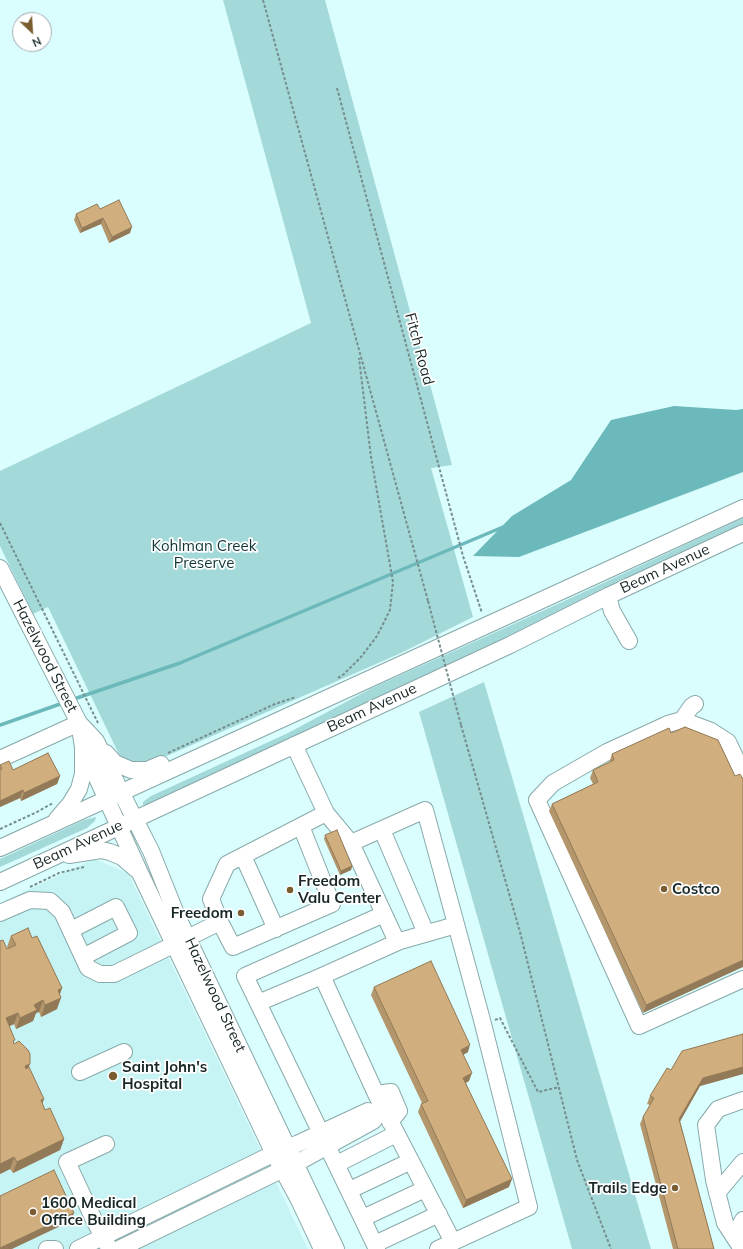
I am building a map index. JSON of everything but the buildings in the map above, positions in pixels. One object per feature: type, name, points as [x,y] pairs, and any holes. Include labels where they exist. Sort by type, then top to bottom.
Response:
[{"type":"street","name":"Beam Avenue","points":[[0,848],[743,508]]},
{"type":"street","name":"Beam Avenue","points":[[0,882],[510,645],[608,596],[743,533]]},
{"type":"street","name":"Hazelwood Street","points":[[0,568],[90,744],[114,795],[134,819],[151,851],[177,916],[181,942]]},
{"type":"street","points":[[608,596],[612,611],[629,642]]},
{"type":"street","points":[[682,720],[691,706],[695,704]]},
{"type":"street","points":[[743,774],[728,742],[711,731],[682,720],[668,724],[607,752],[553,783],[537,800],[639,1026],[743,979]]},
{"type":"street","points":[[0,759],[79,723]]},
{"type":"street","points":[[52,824],[70,804],[79,789],[90,744],[116,763],[131,770],[146,770],[223,736],[258,729]]},
{"type":"street","points":[[294,745],[302,766],[326,813],[352,843],[397,942]]},
{"type":"street","name":"Hazelwood Street","points":[[114,795],[119,826],[140,873],[181,942],[280,1150],[336,1249]]},
{"type":"street","points":[[352,843],[425,810],[529,1207],[438,1249]]},
{"type":"street","points":[[300,826],[332,904],[233,947],[220,922],[211,899],[227,864],[300,826],[326,813]]},
{"type":"street","points":[[382,830],[426,933]]},
{"type":"street","points":[[46,860],[101,850],[122,857],[140,873]]},
{"type":"street","points":[[243,856],[276,929]]},
{"type":"street","points":[[0,913],[30,900],[50,901],[62,912],[88,968],[100,974],[114,974],[220,922]]},
{"type":"street","points":[[71,930],[116,907],[129,933],[83,957]]},
{"type":"street","points":[[384,914],[245,976],[350,1190],[376,1247],[439,1214]]},
{"type":"street","points":[[258,1003],[397,942],[456,925]]},
{"type":"street","points":[[322,976],[387,1120],[411,1161],[453,1242]]},
{"type":"street","points":[[80,1072],[124,1052]]},
{"type":"street","points":[[740,1244],[725,1223],[717,1193],[706,1125],[718,1109],[743,1100]]},
{"type":"street","points":[[119,1249],[289,1167],[325,1139],[368,1111],[387,1120]]},
{"type":"street","points":[[337,1164],[387,1120]]},
{"type":"street","points":[[78,1249],[106,1243],[280,1150],[325,1139]]},
{"type":"street","points":[[106,1144],[67,1162],[106,1243]]},
{"type":"street","points":[[350,1190],[411,1161]]},
{"type":"street","points":[[717,1193],[743,1162]]},
{"type":"street","name":"Hazelwood Street","points":[[289,1167],[299,1200],[322,1249]]},
{"type":"street","points":[[363,1218],[425,1189]]},
{"type":"street","points":[[740,1244],[738,1229],[743,1220]]},
{"type":"street","points":[[47,1249],[54,1249]]},
{"type":"path","points":[[264,0],[461,725],[520,932],[577,1160],[611,1249]]},
{"type":"path","name":"Fitch Road","points":[[337,88],[463,556],[482,614]]},
{"type":"path","points":[[332,681],[344,674],[357,661],[377,636],[390,610],[393,582],[371,457],[359,351]]},
{"type":"path","points":[[0,523],[98,723]]},
{"type":"path","points":[[164,754],[275,704],[301,695]]},
{"type":"path","points":[[0,828],[37,812],[58,800]]},
{"type":"path","points":[[26,888],[59,873],[87,866]]},
{"type":"path","points":[[482,1023],[500,1018],[538,1092],[559,1088]]},
{"type":"shaded area","points":[[674,406],[736,410],[743,409],[743,472],[519,557],[473,556],[512,516],[571,480],[611,420]]},
{"type":"shaded area","name":"Saint John's Hospital","points":[[94,859],[128,873],[308,1249],[0,1249],[0,903]]},
{"type":"green space","name":"Kohlman Creek Preserve","points":[[223,0],[325,0],[452,465],[431,468],[473,617],[401,653],[128,773],[48,607],[33,614],[0,546],[0,471],[311,323]]},
{"type":"green space","points":[[743,518],[743,525],[584,598],[524,632],[151,804],[143,805],[143,802],[151,796],[288,733],[372,688]]},
{"type":"green space","points":[[484,682],[651,1249],[572,1249],[419,712]]},
{"type":"green space","points":[[96,817],[95,821],[87,828],[0,867],[0,859],[84,820]]},
{"type":"waterway","points":[[71,700],[180,663],[503,527]]},
{"type":"waterway","points":[[0,725],[63,703]]},
{"type":"place","name":"Costco","points":[[664,889]]},
{"type":"place","name":"Freedom Valu Center","points":[[290,890]]},
{"type":"place","name":"Freedom","points":[[241,913]]},
{"type":"place","name":"Saint John's Hospital","points":[[113,1076]]},
{"type":"place","name":"Trails Edge","points":[[675,1188]]},
{"type":"place","name":"1600 Medical Office Building","points":[[33,1212]]}]
